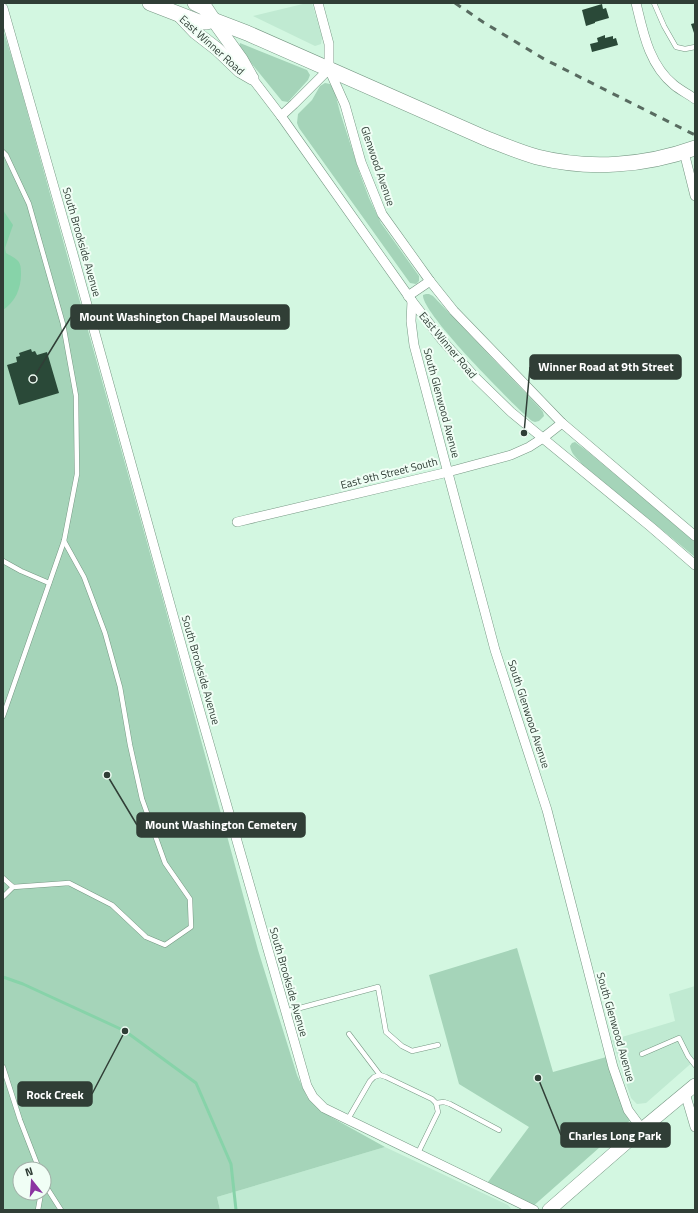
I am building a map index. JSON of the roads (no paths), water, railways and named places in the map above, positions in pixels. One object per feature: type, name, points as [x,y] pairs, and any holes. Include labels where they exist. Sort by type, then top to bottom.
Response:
[{"type":"main road","name":"East Winner Road","points":[[150,3],[177,13],[195,32],[217,49],[240,71],[252,78]]},
{"type":"main road","name":"East Winner Road","points":[[195,3],[205,8],[242,59],[252,78]]},
{"type":"main road","points":[[177,13],[199,22],[213,20],[281,47],[519,152],[555,161],[610,164],[689,155]]},
{"type":"main road","points":[[549,1210],[690,1089]]},
{"type":"street","points":[[281,116],[329,69],[329,44],[318,3]]},
{"type":"street","points":[[636,3],[651,56],[661,72],[674,85],[695,99]]},
{"type":"street","name":"South Brookside Avenue","points":[[3,8],[74,254],[178,634],[307,1086],[312,1096],[324,1108],[534,1210]]},
{"type":"street","name":"Glenwood Avenue","points":[[329,69],[345,105],[361,162],[382,214],[430,281]]},
{"type":"street","name":"East Winner Road","points":[[252,78],[281,116],[410,299],[442,340],[475,377],[511,412],[695,565]]},
{"type":"street","points":[[689,155],[695,196]]},
{"type":"street","points":[[410,299],[430,281],[454,311],[562,423],[695,536]]},
{"type":"street","name":"South Glenwood Avenue","points":[[410,299],[414,346],[495,650],[546,810],[613,1067],[628,1110],[642,1129]]},
{"type":"street","name":"East 9th Street South","points":[[237,522],[448,472],[511,455],[529,447],[562,423]]},
{"type":"street","points":[[690,1089],[695,1127]]},
{"type":"lane","points":[[654,3],[664,26],[676,47],[685,49],[695,47]]},
{"type":"lane","points":[[3,152],[6,155],[29,204],[63,324],[76,396],[77,474],[64,541],[3,716]]},
{"type":"lane","points":[[3,897],[13,887],[69,883],[112,905],[146,937],[165,945],[191,927],[190,899],[165,863],[142,799],[130,745],[120,688],[105,633],[84,578],[64,541]]},
{"type":"lane","points":[[3,561],[21,571],[49,583]]},
{"type":"lane","points":[[3,878],[13,887]]},
{"type":"lane","points":[[285,1012],[378,987],[386,1032],[402,1046],[412,1051],[438,1045]]},
{"type":"lane","points":[[349,1034],[380,1076]]},
{"type":"lane","points":[[642,1054],[678,1038],[695,1065]]},
{"type":"lane","points":[[3,1067],[20,1120],[37,1161]]},
{"type":"lane","points":[[348,1119],[370,1081],[374,1077],[386,1076],[432,1099],[436,1103],[438,1112],[418,1153]]},
{"type":"lane","points":[[436,1103],[444,1102],[450,1104],[499,1130]]},
{"type":"lane","points":[[52,1196],[61,1210]]},
{"type":"waterway","points":[[3,977],[23,984],[125,1031],[196,1083],[231,1164],[236,1210]]},
{"type":"railway","points":[[455,3],[544,59],[695,135]]},
{"type":"place","name":"Mount Washington Chapel Mausoleum","points":[[33,379]]},
{"type":"place","name":"Winner Road at 9th Street","points":[[524,433]]},
{"type":"place","name":"Mount Washington Cemetery","points":[[107,775]]},
{"type":"place","name":"Rock Creek","points":[[125,1031]]},
{"type":"place","name":"Charles Long Park","points":[[538,1078]]}]
